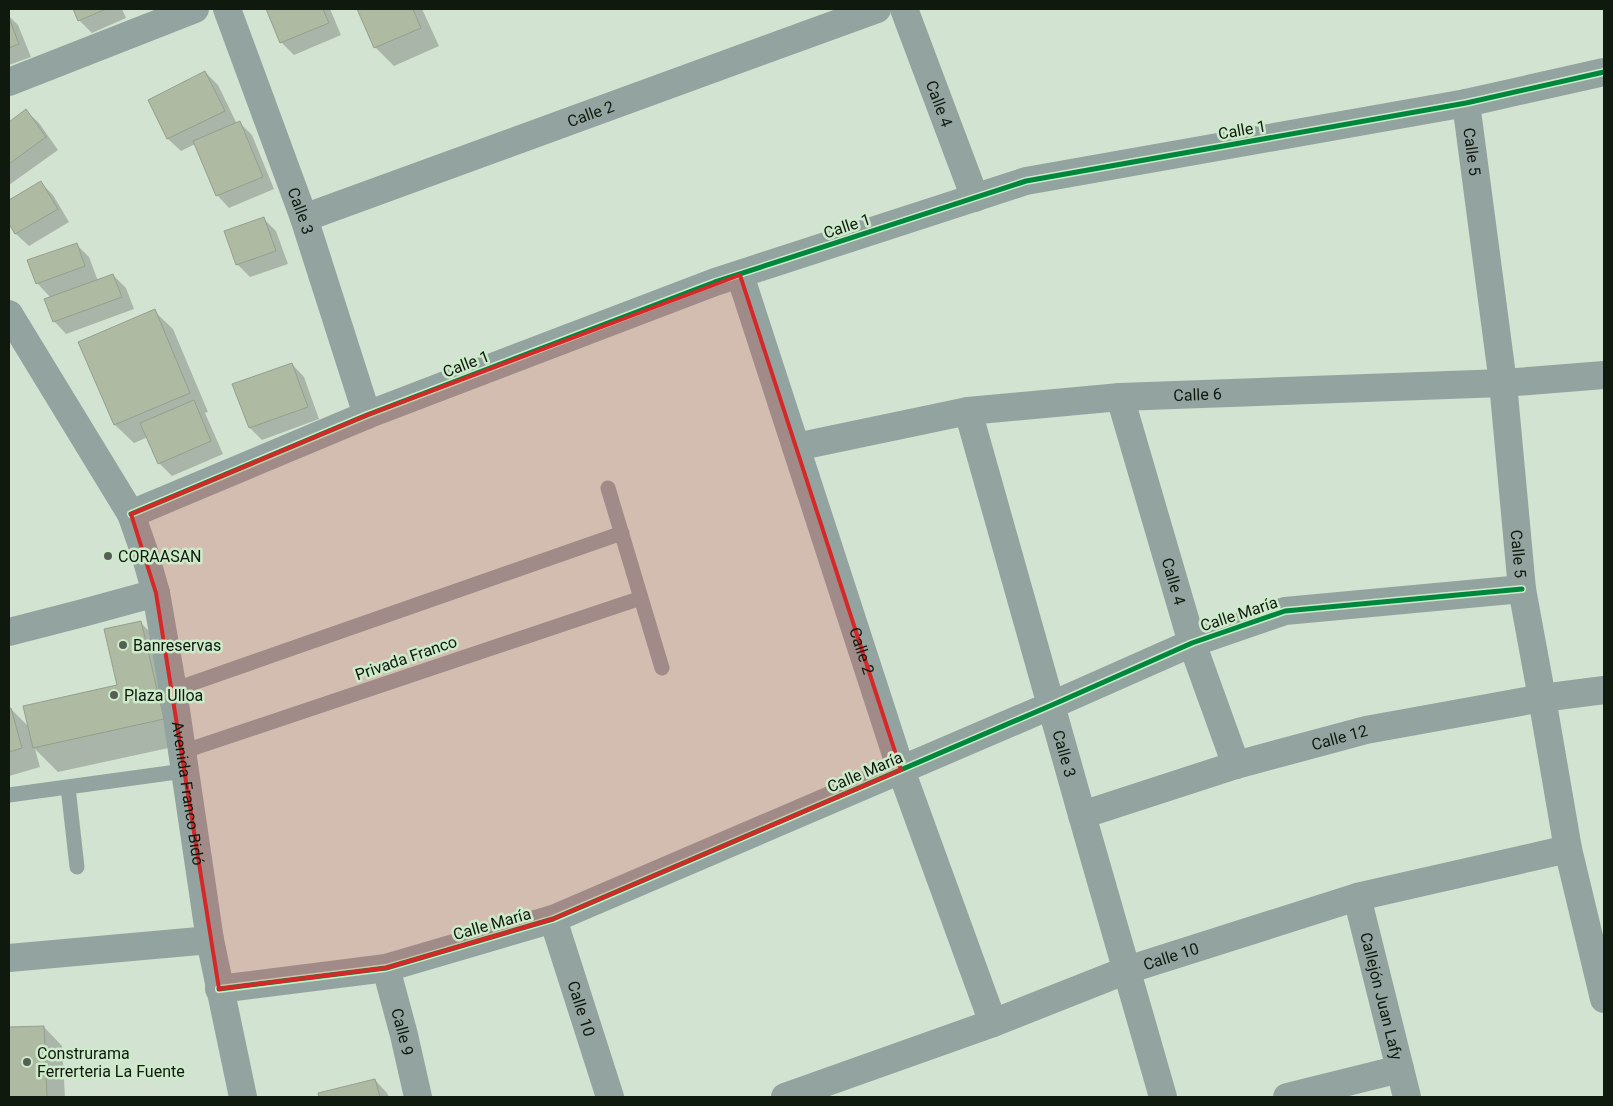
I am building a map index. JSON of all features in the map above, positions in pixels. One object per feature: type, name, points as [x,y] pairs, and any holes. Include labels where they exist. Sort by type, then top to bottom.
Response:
[{"type":"street","points":[[9,82],[195,9]]},
{"type":"street","name":"Calle 3","points":[[227,9],[304,218],[368,415]]},
{"type":"street","name":"Calle 2","points":[[304,218],[877,9]]},
{"type":"street","name":"Calle 4","points":[[904,9],[975,198]]},
{"type":"street","name":"Calle 1","points":[[130,514],[368,415],[715,282],[1026,181],[1466,103],[1604,72]]},
{"type":"street","name":"Calle 5","points":[[1466,103],[1502,383],[1522,589],[1568,849],[1604,999]]},
{"type":"street","name":"Calle 2","points":[[740,274],[901,770],[993,1023]]},
{"type":"street","name":"Avenida Franco Bidó","points":[[9,314],[130,514],[145,554],[156,593],[173,690],[210,940],[243,1097]]},
{"type":"street","name":"Calle 6","points":[[796,447],[968,411],[1120,397],[1502,383],[1604,375]]},
{"type":"street","name":"Calle 4","points":[[1120,397],[1192,643],[1236,765]]},
{"type":"street","name":"Calle 3","points":[[968,411],[1163,1097]]},
{"type":"street","name":"Calle María","points":[[219,989],[386,968],[553,919],[1192,643],[1285,611],[1522,589]]},
{"type":"street","points":[[9,632],[156,593]]},
{"type":"street","name":"Calle 12","points":[[1082,816],[1236,765],[1366,730],[1542,698],[1604,690]]},
{"type":"street","name":"Calle 10","points":[[785,1097],[993,1023],[1128,970],[1357,897],[1568,849]]},
{"type":"street","name":"Callejón Juan Lafy","points":[[1357,897],[1407,1097]]},
{"type":"street","name":"Calle 10","points":[[553,919],[610,1097]]},
{"type":"street","points":[[9,958],[210,940]]},
{"type":"street","name":"Calle 9","points":[[386,968],[418,1097]]},
{"type":"street","points":[[1287,1097],[1400,1069]]},
{"type":"lane","points":[[608,488],[662,668]]},
{"type":"lane","points":[[173,690],[622,533]]},
{"type":"lane","name":"Privada Franco","points":[[9,795],[68,787],[183,762],[640,598]]},
{"type":"lane","points":[[68,787],[77,868]]},
{"type":"highlighted area","points":[[740,275],[901,770],[553,919],[386,968],[219,989],[156,593],[131,514],[367,415]]},
{"type":"building","points":[[73,9],[106,9],[78,21]]},
{"type":"building","points":[[266,9],[323,9],[329,23],[280,43]]},
{"type":"building","points":[[357,9],[413,9],[421,28],[374,48]]},
{"type":"building","points":[[9,18],[19,44],[9,48]]},
{"type":"building","points":[[205,71],[225,111],[167,139],[148,100]]},
{"type":"building","points":[[26,109],[46,137],[9,164],[9,122]]},
{"type":"building","points":[[240,121],[263,177],[216,196],[193,141]]},
{"type":"building","points":[[41,181],[58,209],[15,234],[9,224],[9,200]]},
{"type":"building","points":[[264,217],[276,251],[236,265],[224,231]]},
{"type":"building","points":[[77,243],[85,266],[36,284],[27,260]]},
{"type":"building","points":[[113,274],[122,297],[53,322],[44,299]]},
{"type":"building","points":[[155,309],[190,393],[114,425],[78,342]]},
{"type":"building","points":[[292,363],[308,407],[249,428],[232,384]]},
{"type":"building","points":[[194,400],[211,441],[158,464],[140,423]]},
{"type":"building","name":"Plaza Ulloa","points":[[141,621],[164,719],[33,748],[23,706],[117,685],[104,629]]},
{"type":"building","points":[[11,708],[22,748],[9,752],[9,709]]},
{"type":"building","name":"Construrama Ferrerteria La Fuente","points":[[44,1026],[47,1097],[9,1097],[9,1027]]},
{"type":"building","points":[[375,1079],[380,1097],[319,1097],[318,1093]]},
{"type":"cycle path","points":[[131,514],[367,415],[715,282],[1026,181],[1466,103],[1604,72]]},
{"type":"cycle path","points":[[219,989],[386,968],[553,919],[1192,643],[1285,611],[1522,589]]},
{"type":"place","name":"CORAASAN","points":[[108,556]]},
{"type":"place","name":"Banreservas","points":[[123,645]]},
{"type":"place","name":"Plaza Ulloa","points":[[114,695]]},
{"type":"place","name":"Construrama Ferrerteria La Fuente","points":[[27,1062]]}]
